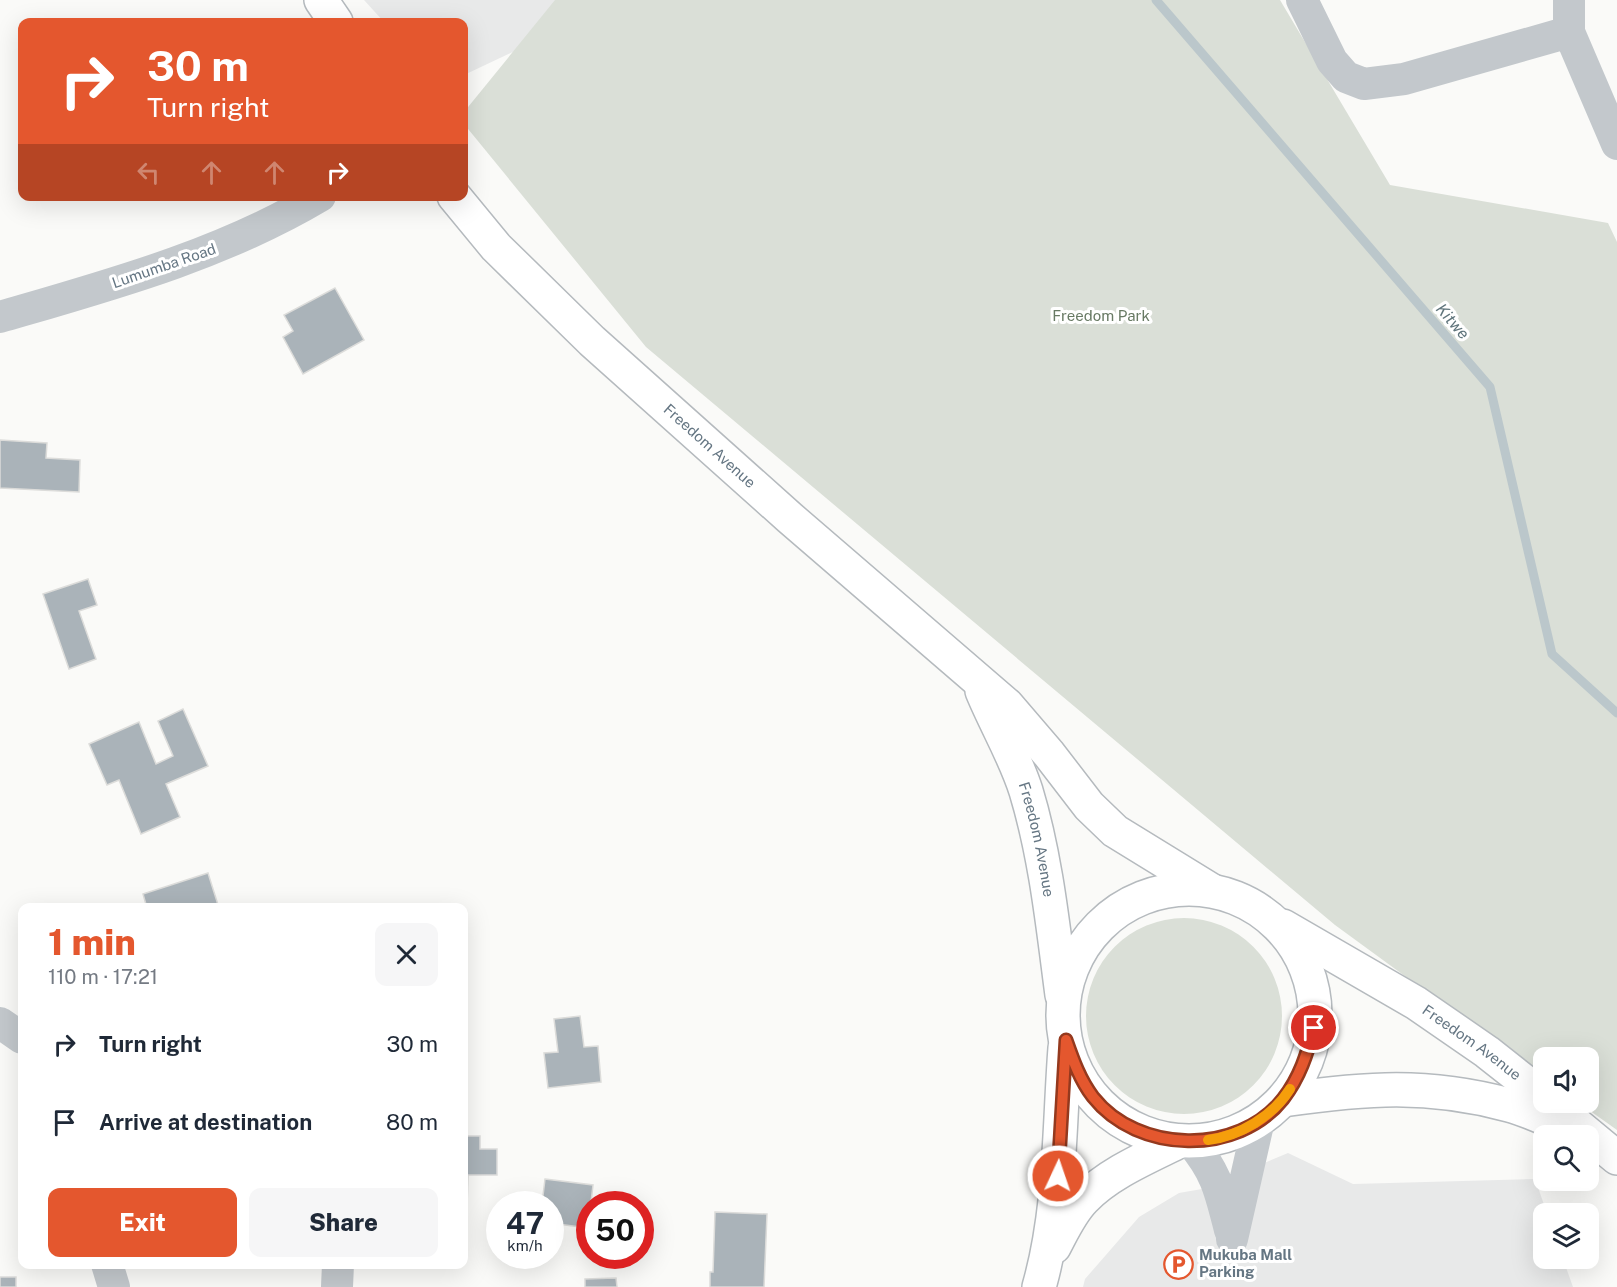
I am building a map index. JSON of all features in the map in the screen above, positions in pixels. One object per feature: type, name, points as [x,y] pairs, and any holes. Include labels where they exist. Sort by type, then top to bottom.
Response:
[{"type":"main road","points":[[321,0],[333,18]]},
{"type":"main road","name":"Freedom Avenue","points":[[458,201],[496,247],[592,341],[979,683],[1007,705],[1089,806],[1115,831],[1211,890],[1244,901],[1416,1002],[1488,1052],[1533,1088]]},
{"type":"main road","name":"Freedom Avenue","points":[[979,683],[996,725],[1017,764],[1027,793],[1047,880],[1066,1040]]},
{"type":"main road","points":[[1063,1005],[1071,971],[1087,940],[1112,915],[1142,897],[1176,889],[1211,890]]},
{"type":"main road","points":[[1066,1040],[1076,1071],[1094,1098],[1118,1120],[1148,1135],[1185,1141],[1215,1139],[1238,1132],[1271,1110],[1304,1066],[1314,1028],[1312,988],[1298,952],[1273,920]]},
{"type":"main road","points":[[1042,1276],[1058,1176],[1066,1040]]},
{"type":"main road","name":"Freedom Avenue","points":[[1271,1110],[1387,1088],[1452,1093],[1511,1106],[1555,1125]]},
{"type":"main road","name":"Freedom Avenue","points":[[1562,1113],[1576,1125]]},
{"type":"main road","points":[[1042,1276],[1070,1217],[1084,1198],[1125,1170],[1185,1141]]},
{"type":"street","points":[[1302,0],[1332,61],[1346,77],[1364,84],[1404,79],[1569,32]]},
{"type":"street","points":[[1569,0],[1569,32],[1617,144]]},
{"type":"street","name":"Lumumba Road","points":[[0,317],[194,258],[258,231],[311,201]]},
{"type":"street","points":[[0,1023],[18,1035]]},
{"type":"street","points":[[1185,1141],[1208,1163],[1220,1187],[1232,1239],[1271,1110]]},
{"type":"street","points":[[109,1269],[114,1287]]},
{"type":"street","points":[[337,1287],[338,1269]]},
{"type":"shaded area","points":[[364,0],[623,0],[468,73],[468,18],[380,18]]},
{"type":"shaded area","points":[[1288,1153],[1353,1184],[1533,1179],[1533,1191],[1539,1191],[1543,1203],[1533,1203],[1533,1269],[1567,1269],[1573,1287],[1083,1287],[1085,1279],[1139,1217],[1179,1193],[1202,1189]]},
{"type":"green space","name":"Freedom Park","points":[[555,0],[1280,0],[1390,185],[1608,223],[1617,242],[1617,1130],[1593,1113],[1599,1113],[1599,1047],[1533,1047],[1533,1070],[1335,925],[646,347],[468,129],[468,107]]},
{"type":"green space","points":[[1174,918],[1194,918],[1230,929],[1239,934],[1260,954],[1275,978],[1282,1006],[1282,1026],[1275,1054],[1266,1071],[1246,1092],[1222,1107],[1194,1114],[1174,1114],[1146,1107],[1129,1098],[1102,1071],[1090,1044],[1086,1026],[1086,1006],[1093,978],[1102,961],[1129,934],[1156,922]]},
{"type":"building","points":[[335,288],[364,340],[303,374],[283,337],[293,331],[284,315]]},
{"type":"building","points":[[0,440],[47,443],[46,458],[80,460],[79,492],[0,488]]},
{"type":"building","points":[[88,579],[97,605],[79,611],[96,659],[69,669],[43,594]]},
{"type":"building","points":[[183,709],[208,766],[166,784],[180,817],[141,834],[119,780],[107,785],[89,744],[139,722],[156,764],[173,756],[158,721]]},
{"type":"building","points":[[208,873],[217,903],[146,903],[143,894]]},
{"type":"building","points":[[580,1016],[584,1047],[598,1046],[601,1082],[548,1088],[544,1053],[558,1052],[554,1019]]},
{"type":"building","points":[[468,1136],[480,1136],[480,1149],[497,1149],[497,1175],[468,1175]]},
{"type":"building","points":[[545,1179],[593,1185],[592,1191],[576,1191],[576,1226],[564,1225],[564,1191],[544,1191]]},
{"type":"building","points":[[715,1212],[767,1214],[764,1287],[710,1287],[710,1272],[713,1272]]},
{"type":"building","points":[[0,1277],[16,1277],[16,1287],[0,1287]]},
{"type":"building","points":[[616,1278],[617,1287],[585,1287],[585,1279]]},
{"type":"waterway","name":"Kitwe","points":[[1156,0],[1490,387],[1552,654],[1617,713]]},
{"type":"slow traffic","points":[[1208,1140],[1238,1132],[1259,1120],[1283,1100],[1290,1089]]},
{"type":"place","name":"Mukuba Mall Parking","points":[[1178,1264]]},
{"type":"route","points":[[1058,1176],[1066,1040],[1076,1071],[1094,1098],[1118,1120],[1148,1135],[1191,1142],[1215,1139],[1238,1132],[1259,1120],[1283,1100],[1304,1066],[1314,1028]]}]
